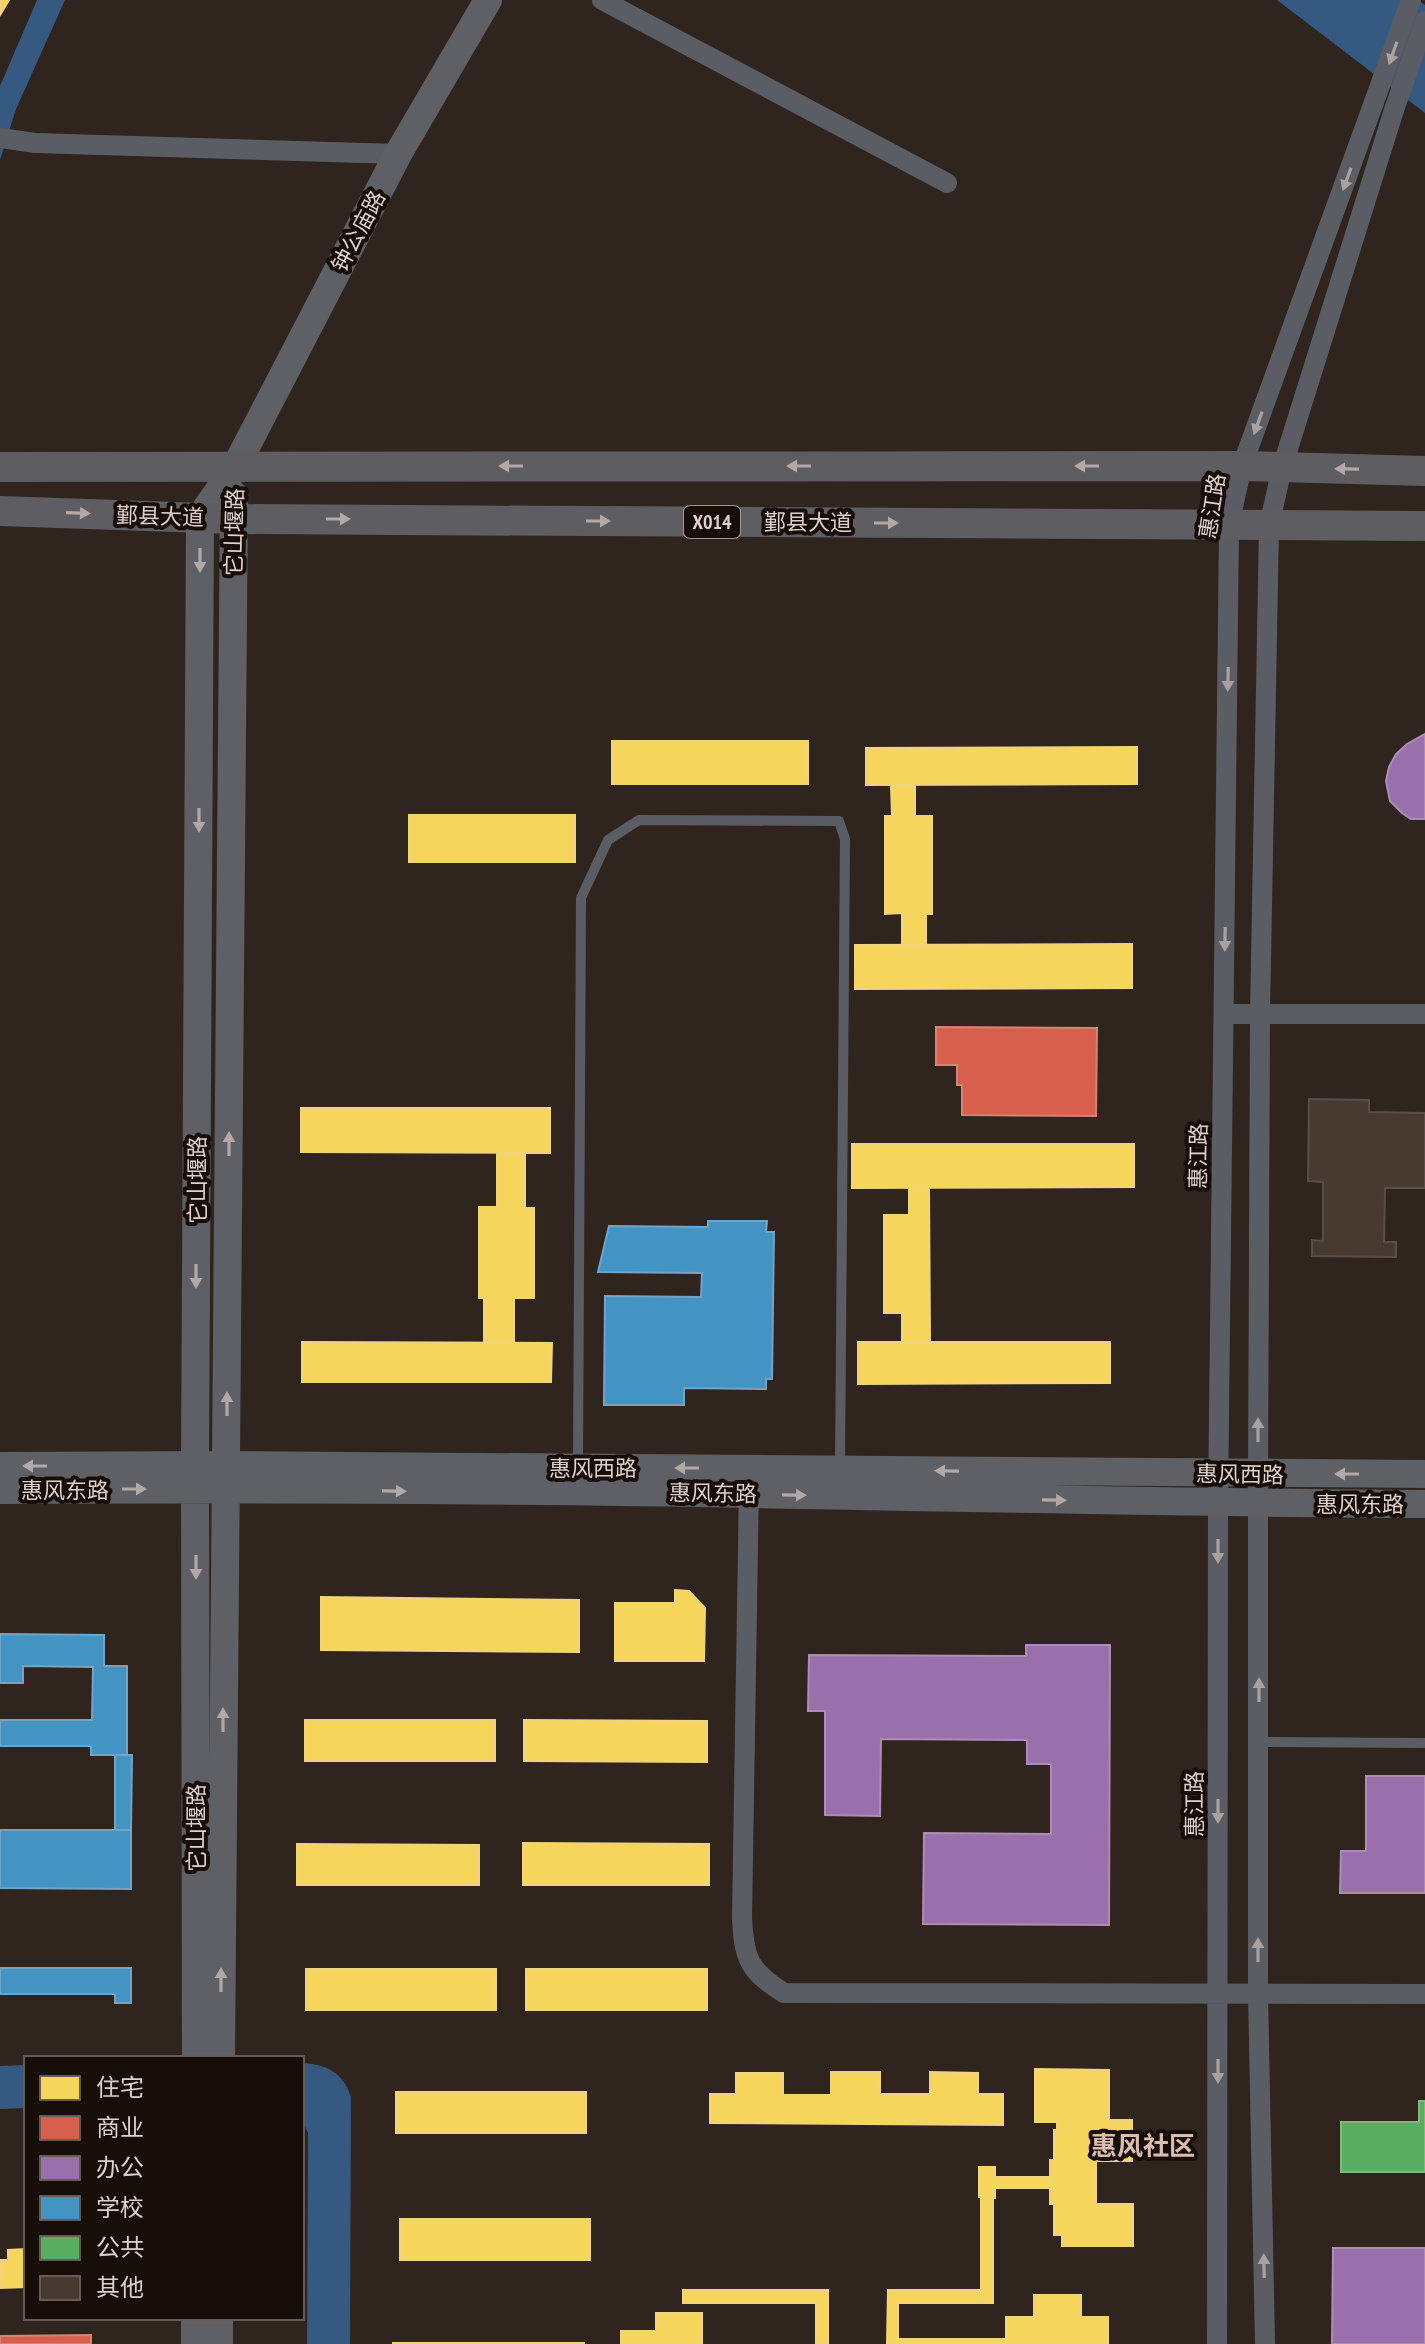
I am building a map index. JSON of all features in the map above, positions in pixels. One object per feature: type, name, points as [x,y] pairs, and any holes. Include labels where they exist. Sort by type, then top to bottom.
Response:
[{"type":"main road","points":[[0,467],[1242,466],[1425,471]]},
{"type":"main road","name":"鄞县大道","points":[[0,511],[233,519],[1425,526]]},
{"type":"street","name":"钟公庙路","points":[[236,466],[398,154],[488,0]]},
{"type":"street","points":[[602,0],[947,183]]},
{"type":"street","name":"惠江路","points":[[1265,2344],[1258,1994],[1258,1474],[1260,1014],[1269,526],[1282,468],[1384,108],[1411,0]]},
{"type":"street","name":"惠江路","points":[[1217,2344],[1218,1503],[1229,525],[1242,466],[1384,108],[1425,21]]},
{"type":"street","points":[[0,138],[35,143],[398,154]]},
{"type":"street","name":"它山堰路","points":[[196,2056],[200,517],[236,466]]},
{"type":"street","name":"它山堰路","points":[[221,2056],[233,519],[236,466]]},
{"type":"street","points":[[1224,1014],[1425,1014]]},
{"type":"street","points":[[0,1466],[196,1477]]},
{"type":"street","name":"惠风西路","points":[[578,1480],[840,1483],[1219,1473],[1425,1474]]},
{"type":"street","name":"惠风东路","points":[[0,1490],[196,1477],[578,1480]]},
{"type":"street","points":[[748,1481],[742,1918],[743,1942],[751,1967],[766,1982],[784,1993],[1425,1994]]},
{"type":"street","name":"惠风东路","points":[[840,1483],[1218,1503],[1425,1504]]},
{"type":"street","points":[[195,2320],[195,2344]]},
{"type":"street","points":[[219,2320],[219,2344]]},
{"type":"lane","points":[[578,1480],[581,898],[608,840],[639,820],[839,821],[845,839],[840,1483]]},
{"type":"lane","points":[[1259,1742],[1425,1743]]},
{"type":"water","points":[[37,0],[65,0],[16,109],[0,160],[0,86]]},
{"type":"water","points":[[1277,0],[1418,0],[1425,5],[1425,113]]},
{"type":"water","points":[[304,2063],[333,2071],[344,2082],[351,2097],[350,2344],[307,2344],[308,2133],[304,2124]]},
{"type":"water","points":[[24,2065],[24,2108],[0,2109],[0,2066]]},
{"type":"building: 住宅","points":[[0,0],[9,0],[0,15]]},
{"type":"building: 住宅","points":[[612,741],[808,741],[808,784],[612,784]]},
{"type":"building: 住宅","points":[[1137,747],[1137,784],[866,785],[866,748]]},
{"type":"building: 住宅","points":[[891,785],[915,785],[915,816],[932,816],[932,914],[926,914],[926,945],[902,945],[902,913],[885,914],[885,816],[892,816]]},
{"type":"building: 住宅","points":[[409,815],[575,815],[575,862],[409,862]]},
{"type":"building: 住宅","points":[[1132,944],[1132,988],[855,989],[855,945]]},
{"type":"building: 住宅","points":[[301,1108],[550,1108],[550,1153],[301,1152]]},
{"type":"building: 住宅","points":[[852,1144],[1134,1144],[1134,1187],[852,1188]]},
{"type":"building: 住宅","points":[[497,1153],[525,1153],[525,1208],[534,1208],[534,1298],[514,1298],[514,1343],[484,1343],[484,1298],[479,1298],[479,1207],[497,1207]]},
{"type":"building: 住宅","points":[[909,1188],[929,1188],[930,1342],[902,1342],[902,1313],[884,1313],[884,1215],[909,1215]]},
{"type":"building: 住宅","points":[[302,1342],[552,1343],[551,1382],[302,1382]]},
{"type":"building: 住宅","points":[[858,1342],[1110,1342],[1110,1383],[858,1384]]},
{"type":"building: 住宅","points":[[675,1590],[689,1591],[705,1608],[704,1661],[615,1661],[615,1603],[675,1603]]},
{"type":"building: 住宅","points":[[321,1597],[579,1600],[579,1652],[321,1650]]},
{"type":"building: 住宅","points":[[305,1720],[495,1720],[495,1761],[305,1761]]},
{"type":"building: 住宅","points":[[524,1720],[707,1721],[707,1762],[524,1761]]},
{"type":"building: 住宅","points":[[523,1843],[709,1844],[709,1885],[523,1885]]},
{"type":"building: 住宅","points":[[297,1844],[479,1845],[479,1885],[297,1885]]},
{"type":"building: 住宅","points":[[306,1969],[496,1969],[496,2010],[306,2010]]},
{"type":"building: 住宅","points":[[526,1969],[707,1969],[707,2010],[526,2010]]},
{"type":"building: 住宅","points":[[1035,2069],[1109,2070],[1109,2120],[1132,2120],[1132,2161],[1096,2161],[1096,2204],[1133,2204],[1133,2246],[1062,2246],[1062,2235],[1054,2235],[1050,2160],[1054,2160],[1057,2122],[1035,2122]]},
{"type":"building: 住宅","points":[[831,2072],[880,2072],[880,2094],[930,2094],[930,2072],[978,2073],[978,2094],[1003,2094],[1003,2125],[710,2123],[710,2094],[736,2094],[736,2073],[783,2073],[783,2095],[831,2095]]},
{"type":"building: 住宅","points":[[396,2092],[586,2092],[586,2133],[396,2133]]},
{"type":"building: 住宅","points":[[979,2167],[995,2167],[995,2177],[1050,2177],[1050,2188],[995,2188],[993,2303],[981,2303]]},
{"type":"building: 住宅","points":[[400,2219],[590,2219],[590,2260],[400,2260]]},
{"type":"building: 住宅","points":[[24,2249],[24,2287],[0,2288],[0,2260],[8,2260],[8,2250]]},
{"type":"building: 住宅","points":[[683,2290],[828,2290],[828,2344],[816,2344],[816,2303],[683,2303]]},
{"type":"building: 住宅","points":[[888,2290],[981,2290],[981,2303],[898,2303],[898,2339],[1006,2339],[1006,2344],[887,2344]]},
{"type":"building: 住宅","points":[[1034,2295],[1081,2295],[1081,2317],[1108,2317],[1108,2344],[1006,2344],[1006,2317],[1034,2317]]},
{"type":"building: 住宅","points":[[656,2313],[702,2313],[702,2344],[621,2344],[621,2331],[656,2331]]},
{"type":"building: 住宅","points":[[584,2343],[584,2344],[393,2344]]},
{"type":"building: 商业","points":[[936,1027],[1097,1028],[1096,1116],[962,1115],[962,1085],[957,1085],[957,1065],[936,1065]]},
{"type":"building: 商业","points":[[91,2335],[91,2344],[0,2344],[0,2336]]},
{"type":"building: 办公","points":[[1425,734],[1425,819],[1411,819],[1390,801],[1386,781],[1396,754]]},
{"type":"building: 办公","points":[[1026,1645],[1110,1645],[1109,1925],[923,1924],[924,1833],[1051,1834],[1051,1764],[1027,1764],[1027,1740],[881,1739],[880,1816],[825,1815],[825,1711],[808,1711],[809,1655],[1026,1656]]},
{"type":"building: 办公","points":[[1366,1776],[1425,1776],[1425,1893],[1340,1893],[1341,1851],[1366,1851]]},
{"type":"building: 办公","points":[[1333,2248],[1425,2248],[1425,2344],[1332,2344]]},
{"type":"building: 学校","points":[[708,1221],[767,1221],[766,1232],[774,1232],[772,1379],[766,1379],[766,1389],[684,1388],[684,1405],[604,1405],[605,1296],[701,1297],[702,1273],[598,1272],[609,1226],[708,1227]]},
{"type":"building: 学校","points":[[0,1634],[104,1635],[104,1666],[127,1666],[127,1755],[91,1755],[91,1746],[0,1746],[0,1720],[92,1720],[93,1667],[23,1666],[23,1683],[0,1683]]},
{"type":"building: 学校","points":[[115,1755],[132,1755],[131,1830],[115,1830]]},
{"type":"building: 学校","points":[[0,1830],[131,1830],[131,1889],[0,1888]]},
{"type":"building: 学校","points":[[0,1968],[131,1968],[131,2003],[115,2003],[115,1994],[0,1994]]},
{"type":"building: 公共","points":[[1419,2101],[1425,2101],[1425,2172],[1341,2172],[1341,2122],[1419,2122]]},
{"type":"building: 其他","points":[[1309,1099],[1369,1100],[1369,1112],[1425,1113],[1425,1188],[1385,1188],[1384,1242],[1396,1242],[1396,1257],[1312,1256],[1312,1240],[1323,1241],[1323,1182],[1308,1181]]},
{"type":"district","name":"惠风社区","points":[[1143,2146]]}]
